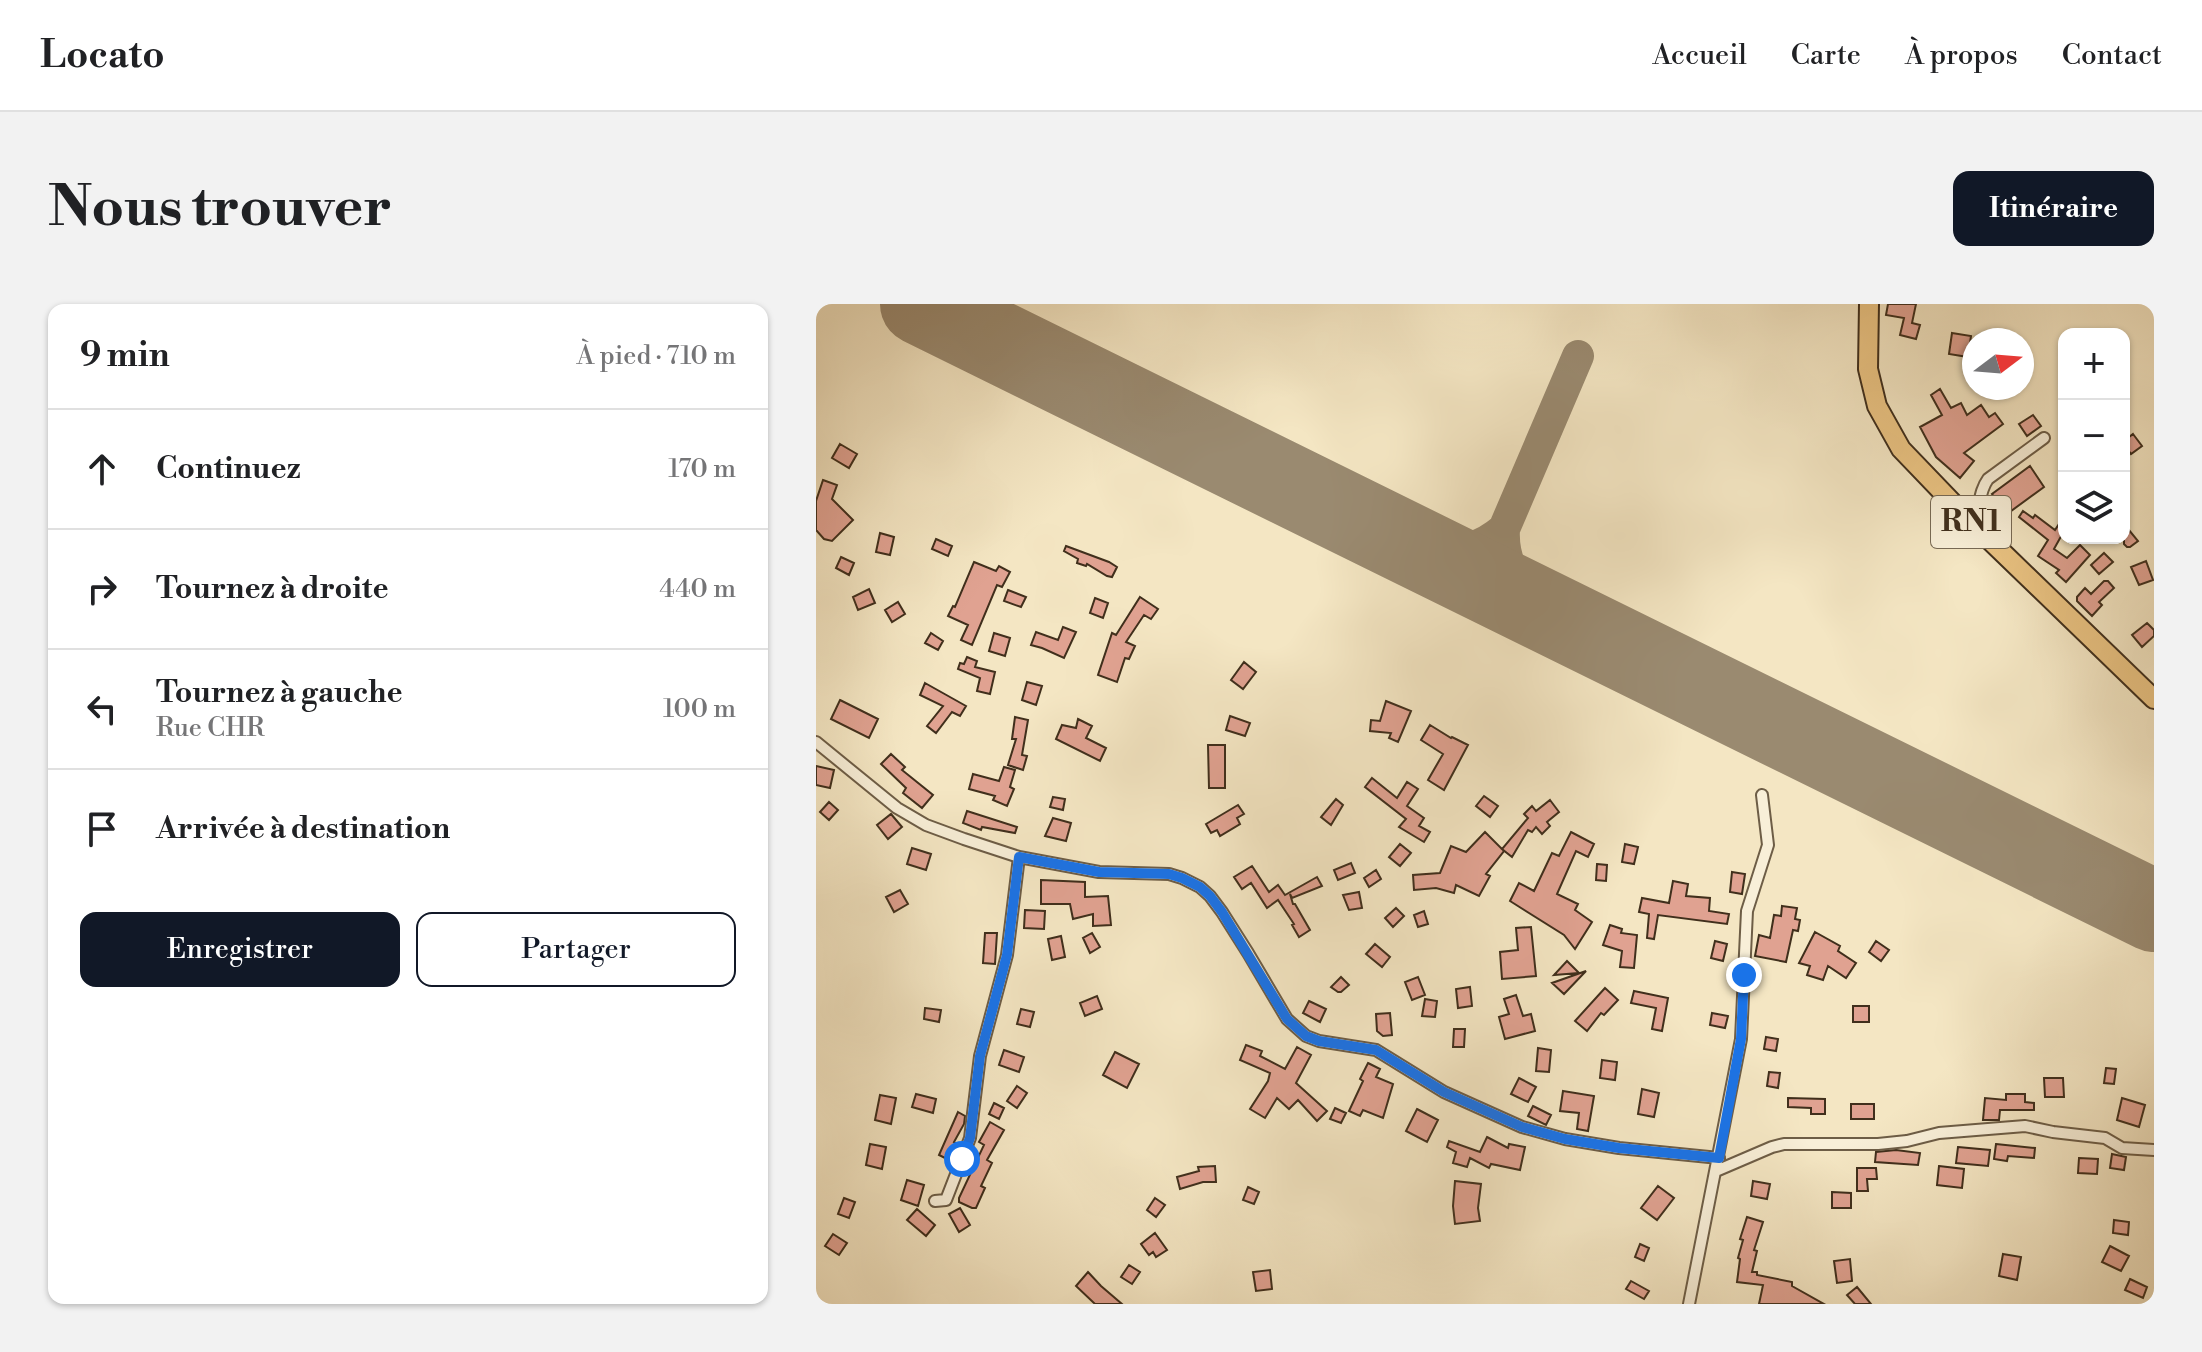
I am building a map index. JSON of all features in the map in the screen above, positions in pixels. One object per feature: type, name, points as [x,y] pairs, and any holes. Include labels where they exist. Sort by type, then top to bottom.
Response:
[{"type":"highway","name":"RN1","points":[[1869,304],[1868,369],[1877,406],[1901,449],[1973,524],[2154,699]]},
{"type":"street","points":[[1973,524],[1980,509],[1981,489],[1988,479],[2044,438]]},
{"type":"street","points":[[816,742],[897,808],[926,825],[1019,857],[1099,872],[1169,874],[1200,887],[1222,912],[1287,1019],[1306,1036],[1376,1050],[1444,1092],[1522,1127],[1565,1139],[1619,1148],[1719,1158]]},
{"type":"street","points":[[1689,1304],[1741,1039],[1747,911],[1768,845],[1762,795]]},
{"type":"street","points":[[935,1201],[946,1200],[970,1138],[980,1056],[1007,955],[1019,857]]},
{"type":"street","points":[[1716,1171],[1784,1144],[1878,1144],[1939,1133],[2025,1126],[2105,1138],[2122,1148],[2154,1150]]},
{"type":"building","points":[[1888,304],[1916,304],[1912,323],[1920,325],[1916,339],[1900,335],[1904,318],[1886,315]]},
{"type":"building","points":[[1952,333],[1962,335],[1962,356],[1949,354]]},
{"type":"building","points":[[1940,389],[1951,408],[1961,403],[1967,415],[1981,405],[1989,417],[1995,413],[2003,424],[1964,453],[1974,461],[1960,478],[1936,457],[1920,427],[1942,415],[1931,395]]},
{"type":"building","points":[[2033,415],[2041,426],[2027,436],[2019,424]]},
{"type":"building","points":[[2133,434],[2142,446],[2131,454],[2130,453],[2130,436]]},
{"type":"building","points":[[840,444],[857,454],[849,468],[832,458]]},
{"type":"building","points":[[2030,466],[2044,487],[2007,514],[1992,494]]},
{"type":"building","points":[[823,480],[837,485],[832,499],[853,520],[832,541],[824,539],[816,530],[816,501]]},
{"type":"building","points":[[2023,511],[2033,518],[2035,515],[2055,530],[2058,526],[2058,542],[2054,549],[2067,558],[2080,545],[2090,555],[2066,582],[2056,573],[2059,570],[2038,556],[2048,540],[2019,517]]},
{"type":"building","points":[[2130,531],[2138,541],[2127,547],[2124,544],[2130,544]]},
{"type":"building","points":[[880,533],[894,537],[890,555],[876,552]]},
{"type":"building","points":[[936,539],[952,546],[948,556],[932,549]]},
{"type":"building","points":[[1066,546],[1117,567],[1112,577],[1087,564],[1077,563],[1078,559],[1064,551]]},
{"type":"building","points":[[2104,553],[2113,562],[2099,574],[2091,565]]},
{"type":"building","points":[[841,557],[854,563],[849,575],[836,568]]},
{"type":"building","points":[[2146,561],[2153,580],[2139,585],[2131,567]]},
{"type":"building","points":[[974,562],[996,571],[999,566],[1010,572],[1002,587],[997,585],[972,645],[961,640],[968,625],[948,616],[955,607]]},
{"type":"building","points":[[2104,581],[2114,588],[2099,602],[2102,605],[2092,616],[2077,601],[2077,597],[2085,588],[2091,594]]},
{"type":"building","points":[[869,589],[875,603],[858,610],[853,597]]},
{"type":"building","points":[[1008,590],[1026,597],[1021,607],[1004,601]]},
{"type":"building","points":[[1140,597],[1158,609],[1151,619],[1144,615],[1126,642],[1135,646],[1129,659],[1125,658],[1117,682],[1098,675],[1112,633],[1116,635]]},
{"type":"building","points":[[1095,598],[1108,603],[1103,618],[1090,613]]},
{"type":"building","points":[[898,602],[905,614],[892,622],[885,610]]},
{"type":"building","points":[[2147,623],[2154,630],[2154,636],[2142,647],[2132,635]]},
{"type":"building","points":[[1063,627],[1076,632],[1064,658],[1031,645],[1036,632],[1058,640]]},
{"type":"building","points":[[931,633],[943,641],[938,650],[925,643]]},
{"type":"building","points":[[994,633],[1010,638],[1005,656],[989,651]]},
{"type":"building","points":[[967,657],[977,661],[975,667],[995,672],[990,694],[977,691],[980,678],[958,669]]},
{"type":"building","points":[[1244,662],[1256,672],[1243,689],[1231,680]]},
{"type":"building","points":[[1027,682],[1042,686],[1036,705],[1022,700]]},
{"type":"building","points":[[925,683],[966,706],[960,716],[952,712],[936,733],[927,726],[943,706],[920,695]]},
{"type":"building","points":[[840,700],[878,719],[869,738],[831,719]]},
{"type":"building","points":[[1386,701],[1411,711],[1398,742],[1389,738],[1391,733],[1370,731],[1371,720],[1380,721]]},
{"type":"building","points":[[1230,716],[1250,723],[1245,736],[1226,730]]},
{"type":"building","points":[[1015,717],[1028,720],[1022,755],[1027,756],[1023,770],[1008,765],[1016,739],[1012,739]]},
{"type":"building","points":[[1078,719],[1092,726],[1086,738],[1106,748],[1100,761],[1056,739],[1062,725],[1076,728]]},
{"type":"building","points":[[1430,725],[1468,745],[1444,790],[1428,780],[1443,754],[1421,740]]},
{"type":"building","points":[[1208,745],[1225,745],[1225,788],[1209,788]]},
{"type":"building","points":[[891,754],[905,767],[902,770],[933,795],[922,808],[903,793],[906,788],[881,764]]},
{"type":"building","points":[[816,766],[834,770],[830,788],[816,785]]},
{"type":"building","points":[[1004,767],[1015,770],[1010,787],[1014,789],[1007,806],[993,800],[995,796],[969,789],[973,774],[999,781]]},
{"type":"building","points":[[1372,778],[1397,798],[1407,782],[1418,789],[1407,806],[1424,818],[1419,826],[1430,832],[1424,842],[1399,827],[1406,819],[1365,787]]},
{"type":"building","points":[[1484,796],[1498,806],[1490,817],[1476,806]]},
{"type":"building","points":[[1053,797],[1065,799],[1063,810],[1050,807]]},
{"type":"building","points":[[1336,799],[1343,805],[1331,825],[1321,817]]},
{"type":"building","points":[[1550,800],[1559,812],[1547,822],[1550,826],[1542,834],[1536,827],[1532,832],[1528,830],[1512,857],[1502,849],[1528,818],[1524,814],[1532,806],[1536,811]]},
{"type":"building","points":[[829,802],[838,810],[829,820],[820,812]]},
{"type":"building","points":[[1238,805],[1244,814],[1237,818],[1240,824],[1220,836],[1217,830],[1211,833],[1206,824]]},
{"type":"building","points":[[967,811],[1017,827],[1015,833],[982,827],[981,830],[963,823]]},
{"type":"building","points":[[891,814],[902,827],[888,839],[877,825]]},
{"type":"building","points":[[1053,818],[1071,823],[1066,841],[1045,836]]},
{"type":"building","points":[[1485,832],[1504,851],[1486,874],[1490,876],[1479,896],[1456,885],[1454,893],[1436,888],[1414,890],[1413,875],[1440,873],[1451,846],[1466,852]]},
{"type":"building","points":[[1571,832],[1594,844],[1588,857],[1576,851],[1557,894],[1578,904],[1575,910],[1592,922],[1575,949],[1564,935],[1510,901],[1519,883],[1534,891],[1552,853],[1559,856]]},
{"type":"building","points":[[1400,844],[1411,853],[1400,866],[1389,857]]},
{"type":"building","points":[[1625,844],[1638,847],[1634,864],[1622,862]]},
{"type":"building","points":[[912,848],[931,854],[926,870],[907,864]]},
{"type":"building","points":[[1351,863],[1355,873],[1338,880],[1334,870]]},
{"type":"building","points":[[1597,864],[1607,865],[1606,881],[1596,880]]},
{"type":"building","points":[[1252,866],[1269,892],[1278,885],[1285,895],[1317,877],[1322,886],[1292,898],[1290,894],[1293,904],[1310,930],[1299,937],[1278,900],[1267,908],[1251,883],[1242,889],[1234,877]]},
{"type":"building","points":[[1376,870],[1381,879],[1369,887],[1364,878]]},
{"type":"building","points":[[1732,872],[1745,874],[1742,894],[1730,892]]},
{"type":"building","points":[[1041,880],[1085,882],[1085,897],[1108,896],[1111,925],[1093,926],[1093,914],[1073,919],[1070,904],[1041,904]]},
{"type":"building","points":[[1673,881],[1688,884],[1686,896],[1710,898],[1709,911],[1729,914],[1727,924],[1658,915],[1654,939],[1647,938],[1649,914],[1639,912],[1642,898],[1669,903]]},
{"type":"building","points":[[900,890],[908,904],[894,912],[886,897]]},
{"type":"building","points":[[1359,892],[1362,908],[1349,910],[1343,895]]},
{"type":"building","points":[[1782,906],[1797,908],[1795,919],[1800,920],[1798,931],[1793,930],[1786,962],[1755,956],[1759,935],[1770,938],[1774,915],[1781,916]]},
{"type":"building","points":[[1396,908],[1404,916],[1393,927],[1385,918]]},
{"type":"building","points":[[1025,910],[1045,911],[1044,929],[1024,928]]},
{"type":"building","points":[[1424,911],[1428,924],[1418,927],[1414,915]]},
{"type":"building","points":[[1610,925],[1622,929],[1621,933],[1637,935],[1634,968],[1620,967],[1622,951],[1603,945]]},
{"type":"building","points":[[1531,927],[1536,976],[1502,979],[1500,952],[1518,950],[1516,928]]},
{"type":"building","points":[[1815,932],[1840,946],[1838,951],[1856,963],[1846,978],[1828,966],[1823,980],[1807,975],[1810,966],[1799,963]]},
{"type":"building","points":[[985,933],[997,933],[995,964],[983,963]]},
{"type":"building","points":[[1092,933],[1100,947],[1090,953],[1083,938]]},
{"type":"building","points":[[1061,936],[1065,957],[1052,960],[1048,939]]},
{"type":"building","points":[[1715,941],[1727,944],[1723,961],[1711,958]]},
{"type":"building","points":[[1876,941],[1889,950],[1881,961],[1869,952]]},
{"type":"building","points":[[1375,944],[1390,957],[1382,967],[1366,954]]},
{"type":"building","points":[[1567,961],[1579,973],[1554,975]]},
{"type":"building","points":[[1586,971],[1564,994],[1552,983]]},
{"type":"building","points":[[1341,977],[1349,985],[1338,992],[1331,987]]},
{"type":"building","points":[[1418,977],[1425,995],[1412,1000],[1405,982]]},
{"type":"building","points":[[1470,987],[1472,1006],[1458,1008],[1456,989]]},
{"type":"building","points":[[1605,988],[1618,1000],[1604,1015],[1601,1013],[1587,1031],[1575,1021]]},
{"type":"building","points":[[1634,991],[1668,998],[1662,1031],[1652,1029],[1656,1008],[1631,1003]]},
{"type":"building","points":[[1516,995],[1523,1016],[1531,1014],[1535,1031],[1505,1039],[1499,1017],[1509,1014],[1504,999]]},
{"type":"building","points":[[1097,996],[1102,1009],[1085,1016],[1080,1003]]},
{"type":"building","points":[[1425,999],[1437,1001],[1435,1017],[1422,1016]]},
{"type":"building","points":[[1309,1001],[1326,1009],[1320,1022],[1303,1013]]},
{"type":"building","points":[[1853,1006],[1869,1006],[1869,1022],[1853,1022]]},
{"type":"building","points":[[925,1008],[941,1010],[939,1022],[924,1019]]},
{"type":"building","points":[[1021,1009],[1034,1012],[1030,1027],[1017,1024]]},
{"type":"building","points":[[1390,1013],[1392,1035],[1383,1036],[1377,1031],[1376,1014]]},
{"type":"building","points":[[1712,1013],[1728,1016],[1725,1028],[1710,1025]]},
{"type":"building","points":[[1454,1029],[1465,1029],[1464,1047],[1453,1047]]},
{"type":"building","points":[[1766,1037],[1778,1039],[1776,1051],[1764,1049]]},
{"type":"building","points":[[1246,1045],[1262,1051],[1260,1056],[1285,1069],[1297,1047],[1311,1055],[1296,1083],[1327,1111],[1317,1121],[1298,1100],[1289,1109],[1277,1098],[1265,1118],[1250,1109],[1270,1073],[1240,1060]]},
{"type":"building","points":[[1538,1048],[1551,1050],[1549,1072],[1536,1071]]},
{"type":"building","points":[[1004,1050],[1024,1057],[1019,1072],[999,1065]]},
{"type":"building","points":[[1115,1052],[1139,1064],[1127,1088],[1103,1075]]},
{"type":"building","points":[[1602,1060],[1617,1062],[1615,1080],[1600,1078]]},
{"type":"building","points":[[1368,1063],[1380,1069],[1376,1077],[1393,1084],[1383,1118],[1363,1110],[1360,1116],[1349,1111]]},
{"type":"building","points":[[2106,1068],[2116,1069],[2114,1084],[2104,1083]]},
{"type":"building","points":[[1769,1072],[1780,1073],[1778,1088],[1767,1086]]},
{"type":"building","points":[[1519,1078],[1536,1087],[1528,1102],[1511,1094]]},
{"type":"building","points":[[2044,1078],[2063,1078],[2064,1097],[2045,1097]]},
{"type":"building","points":[[1017,1086],[1027,1093],[1017,1108],[1007,1101]]},
{"type":"building","points":[[1642,1089],[1659,1093],[1654,1117],[1638,1114]]},
{"type":"building","points":[[1563,1091],[1594,1096],[1588,1131],[1577,1129],[1579,1113],[1560,1111]]},
{"type":"building","points":[[916,1094],[936,1099],[933,1113],[912,1107]]},
{"type":"building","points":[[2006,1094],[2025,1094],[2025,1102],[2034,1103],[2034,1110],[2000,1110],[1999,1120],[1983,1120],[1985,1098],[2006,1100]]},
{"type":"building","points":[[880,1095],[896,1098],[891,1124],[875,1120]]},
{"type":"building","points":[[1788,1098],[1825,1099],[1825,1114],[1811,1114],[1811,1108],[1788,1107]]},
{"type":"building","points":[[2122,1098],[2145,1105],[2139,1127],[2117,1120]]},
{"type":"building","points":[[994,1103],[1004,1108],[999,1119],[989,1114]]},
{"type":"building","points":[[1851,1104],[1874,1104],[1874,1119],[1851,1119]]},
{"type":"building","points":[[1533,1106],[1551,1115],[1546,1125],[1528,1116]]},
{"type":"building","points":[[1335,1108],[1346,1113],[1341,1123],[1330,1119]]},
{"type":"building","points":[[1417,1109],[1438,1120],[1427,1142],[1406,1131]]},
{"type":"building","points":[[958,1112],[965,1116],[964,1124],[954,1142],[958,1144],[951,1161],[939,1155]]},
{"type":"building","points":[[990,1122],[1004,1130],[987,1160],[992,1163],[981,1186],[985,1188],[976,1208],[972,1208],[959,1202],[959,1198],[984,1145],[979,1142]]},
{"type":"building","points":[[1487,1137],[1508,1148],[1509,1144],[1525,1147],[1520,1170],[1491,1164],[1489,1168],[1470,1158],[1467,1167],[1453,1163],[1456,1152],[1447,1147],[1449,1141],[1480,1152]]},
{"type":"building","points":[[870,1144],[886,1147],[882,1169],[866,1165]]},
{"type":"building","points":[[1996,1144],[2035,1148],[2034,1158],[2008,1156],[2007,1161],[1994,1159]]},
{"type":"building","points":[[1958,1147],[1990,1150],[1988,1166],[1956,1163]]},
{"type":"building","points":[[1896,1150],[1920,1153],[1918,1165],[1875,1162],[1876,1152]]},
{"type":"building","points":[[2112,1154],[2126,1157],[2124,1170],[2110,1168]]},
{"type":"building","points":[[2079,1158],[2098,1159],[2097,1174],[2078,1173]]},
{"type":"building","points":[[1215,1166],[1216,1182],[1203,1182],[1180,1189],[1177,1177],[1199,1171],[1198,1167]]},
{"type":"building","points":[[1939,1166],[1964,1169],[1962,1188],[1937,1185]]},
{"type":"building","points":[[1857,1168],[1876,1168],[1877,1179],[1867,1179],[1868,1191],[1857,1191]]},
{"type":"building","points":[[907,1180],[924,1185],[918,1206],[901,1200]]},
{"type":"building","points":[[1455,1181],[1481,1184],[1480,1221],[1455,1224]]},
{"type":"building","points":[[1753,1181],[1770,1184],[1767,1199],[1751,1196]]},
{"type":"building","points":[[1658,1186],[1674,1198],[1657,1220],[1641,1208]]},
{"type":"building","points":[[1248,1187],[1259,1192],[1254,1204],[1243,1200]]},
{"type":"building","points":[[1832,1192],[1851,1193],[1851,1208],[1832,1208]]},
{"type":"building","points":[[844,1198],[855,1202],[849,1218],[838,1214]]},
{"type":"building","points":[[1155,1198],[1165,1205],[1156,1217],[1147,1210]]},
{"type":"building","points":[[960,1208],[970,1225],[959,1232],[949,1214]]},
{"type":"building","points":[[917,1209],[935,1225],[926,1236],[907,1220]]},
{"type":"building","points":[[1747,1217],[1763,1222],[1754,1250],[1757,1251],[1752,1272],[1792,1282],[1792,1286],[1824,1304],[1759,1304],[1763,1285],[1737,1282],[1738,1258],[1743,1240],[1740,1239]]},
{"type":"building","points":[[2114,1220],[2129,1222],[2128,1235],[2113,1233]]},
{"type":"building","points":[[1155,1233],[1167,1250],[1156,1257],[1153,1252],[1149,1255],[1141,1244]]},
{"type":"building","points":[[833,1234],[847,1243],[839,1255],[825,1246]]},
{"type":"building","points":[[1640,1244],[1649,1248],[1644,1261],[1635,1257]]},
{"type":"building","points":[[2110,1246],[2129,1256],[2121,1271],[2102,1262]]},
{"type":"building","points":[[2003,1254],[2021,1257],[2017,1280],[1999,1276]]},
{"type":"building","points":[[1850,1259],[1852,1281],[1837,1283],[1834,1261]]},
{"type":"building","points":[[1129,1265],[1140,1272],[1132,1284],[1121,1277]]},
{"type":"building","points":[[1270,1270],[1272,1289],[1256,1291],[1253,1272]]},
{"type":"building","points":[[1088,1272],[1122,1304],[1095,1304],[1076,1286]]},
{"type":"building","points":[[2130,1279],[2147,1287],[2143,1298],[2125,1290]]},
{"type":"building","points":[[1631,1281],[1649,1291],[1644,1299],[1626,1289]]},
{"type":"building","points":[[1857,1287],[1871,1304],[1855,1304],[1847,1295]]},
{"type":"taxiway","points":[[1533,606],[1508,561],[1504,529],[1578,356]]},
{"type":"taxiway","points":[[1425,552],[1467,549],[1485,542],[1504,529]]},
{"type":"runway","points":[[921,304],[2154,911]]},
{"type":"route","points":[[962,1159],[970,1138],[980,1056],[1007,955],[1019,857],[1099,872],[1169,874],[1182,878],[1210,896],[1287,1019],[1306,1036],[1376,1050],[1444,1092],[1522,1127],[1565,1139],[1619,1148],[1719,1158],[1741,1039],[1744,975]]}]
